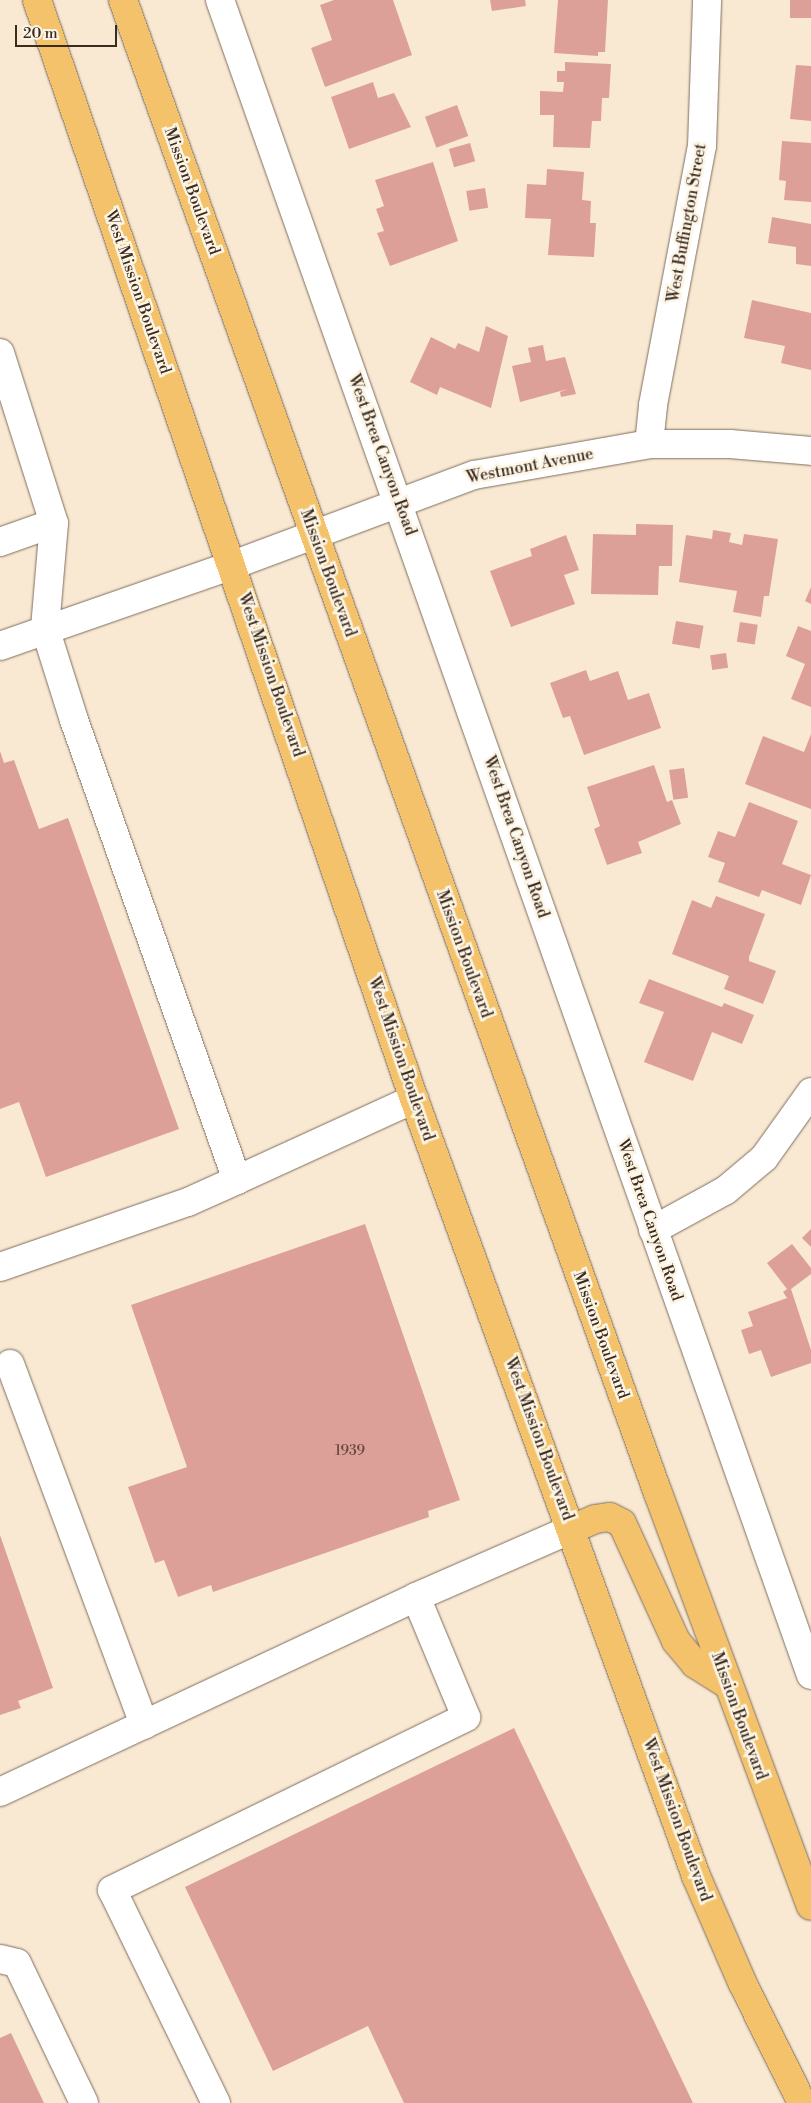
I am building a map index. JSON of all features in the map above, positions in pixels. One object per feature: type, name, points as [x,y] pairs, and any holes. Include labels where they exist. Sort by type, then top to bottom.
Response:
[{"type":"main road","name":"West Mission Boulevard","points":[[36,0],[233,565],[414,1099],[572,1529],[696,1876],[743,1984],[802,2103]]},
{"type":"main road","name":"Mission Boulevard","points":[[123,0],[726,1683],[811,1906]]},
{"type":"main road","points":[[572,1529],[602,1518],[610,1518],[622,1523],[676,1641],[695,1664],[726,1683]]},
{"type":"street","name":"West Brea Canyon Road","points":[[220,0],[399,501],[653,1230],[811,1675]]},
{"type":"street","name":"West Buffington Street","points":[[649,444],[653,405],[702,146],[707,0]]},
{"type":"street","points":[[0,353],[54,522],[46,628],[78,730],[237,1180]]},
{"type":"street","name":"Westmont Avenue","points":[[0,646],[46,628],[233,565],[313,533],[474,475],[649,444],[730,444],[811,451]]},
{"type":"street","points":[[0,542],[54,522]]},
{"type":"street","points":[[653,1230],[726,1190],[764,1158],[811,1092]]},
{"type":"street","points":[[0,1267],[188,1202],[414,1099]]},
{"type":"street","points":[[10,1364],[144,1725]]},
{"type":"street","points":[[0,1792],[416,1597],[572,1529]]},
{"type":"street","points":[[216,2103],[112,1890],[466,1717],[416,1597]]},
{"type":"street","points":[[0,1960],[17,1963],[84,2103]]},
{"type":"building","points":[[334,0],[393,0],[412,55],[325,87],[311,48],[332,40],[320,5]]},
{"type":"building","points":[[490,0],[525,0],[526,6],[492,11]]},
{"type":"building","points":[[558,0],[608,0],[605,52],[598,52],[598,56],[554,53]]},
{"type":"building","points":[[790,0],[811,0],[811,18],[790,18]]},
{"type":"building","points":[[565,62],[611,64],[609,98],[602,98],[601,121],[592,121],[590,148],[553,147],[554,115],[540,115],[540,91],[563,92],[564,82],[557,82],[557,71],[565,71]]},
{"type":"building","points":[[796,65],[811,66],[811,121],[790,119]]},
{"type":"building","points":[[373,82],[378,98],[394,93],[411,127],[349,149],[331,97]]},
{"type":"building","points":[[457,105],[468,136],[436,148],[425,117]]},
{"type":"building","points":[[782,141],[811,143],[811,202],[784,200],[786,181],[779,180]]},
{"type":"building","points":[[470,143],[475,161],[454,167],[449,149]]},
{"type":"building","points":[[433,162],[458,241],[390,266],[377,233],[384,231],[376,209],[384,206],[375,180]]},
{"type":"building","points":[[547,169],[584,172],[582,200],[591,201],[590,223],[596,223],[594,257],[548,255],[551,219],[525,218],[527,184],[546,185]]},
{"type":"building","points":[[485,188],[488,208],[469,211],[466,191]]},
{"type":"building","points":[[772,217],[811,224],[811,266],[796,264],[796,247],[768,243]]},
{"type":"building","points":[[752,300],[811,313],[811,370],[781,363],[785,346],[744,338]]},
{"type":"building","points":[[486,326],[508,336],[491,408],[440,387],[437,395],[410,382],[431,337],[455,349],[458,343],[479,352]]},
{"type":"building","points":[[543,345],[546,361],[565,357],[576,394],[561,397],[560,392],[568,389],[520,402],[512,366],[531,362],[528,348]]},
{"type":"building","points":[[636,524],[673,525],[672,566],[659,566],[658,595],[591,594],[593,534],[636,535]]},
{"type":"building","points":[[713,530],[731,533],[729,542],[742,545],[744,534],[778,539],[769,596],[764,596],[761,617],[733,612],[737,591],[679,582],[686,535],[712,539]]},
{"type":"building","points":[[566,535],[579,570],[564,575],[575,604],[511,627],[490,571],[532,556],[530,549]]},
{"type":"building","points":[[811,587],[811,604],[805,601]]},
{"type":"building","points":[[676,621],[704,626],[700,649],[672,644]]},
{"type":"building","points":[[740,622],[758,625],[755,645],[737,642]]},
{"type":"building","points":[[798,626],[811,631],[811,707],[791,699],[805,664],[786,656]]},
{"type":"building","points":[[726,653],[728,668],[712,670],[710,655]]},
{"type":"building","points":[[586,670],[590,681],[618,671],[628,700],[649,693],[661,728],[584,755],[570,716],[563,718],[550,683]]},
{"type":"building","points":[[811,734],[811,809],[745,784],[763,736],[804,752]]},
{"type":"building","points":[[0,751],[4,763],[14,760],[39,829],[68,818],[179,1129],[46,1177],[19,1102],[0,1109]]},
{"type":"building","points":[[654,765],[667,802],[672,800],[681,824],[638,842],[642,853],[607,865],[594,829],[600,826],[587,787]]},
{"type":"building","points":[[684,768],[688,798],[673,800],[669,770]]},
{"type":"building","points":[[749,802],[798,821],[782,864],[811,875],[801,905],[762,890],[759,897],[718,882],[725,863],[708,857],[718,831],[735,837]]},
{"type":"building","points":[[716,896],[765,914],[749,957],[749,961],[776,971],[763,1004],[724,989],[729,976],[672,954],[692,900],[711,908]]},
{"type":"building","points":[[649,979],[722,1007],[724,1003],[754,1015],[742,1044],[712,1032],[693,1081],[644,1062],[664,1012],[639,1003]]},
{"type":"building","points":[[365,1224],[460,1500],[428,1511],[429,1517],[213,1592],[211,1585],[178,1597],[164,1560],[155,1563],[128,1487],[187,1467],[131,1305]]},
{"type":"building","points":[[811,1229],[811,1247],[802,1238]]},
{"type":"building","points":[[792,1244],[811,1268],[811,1274],[791,1289],[811,1350],[811,1363],[771,1377],[761,1350],[749,1354],[741,1330],[753,1326],[748,1312],[787,1298],[783,1292],[787,1289],[767,1263]]},
{"type":"building","points":[[0,1535],[53,1688],[18,1701],[21,1708],[0,1715]]},
{"type":"building","points":[[514,1728],[693,2103],[404,2103],[368,2026],[273,2071],[185,1887]]},
{"type":"building","points":[[11,2033],[44,2103],[0,2103],[0,2038]]}]
